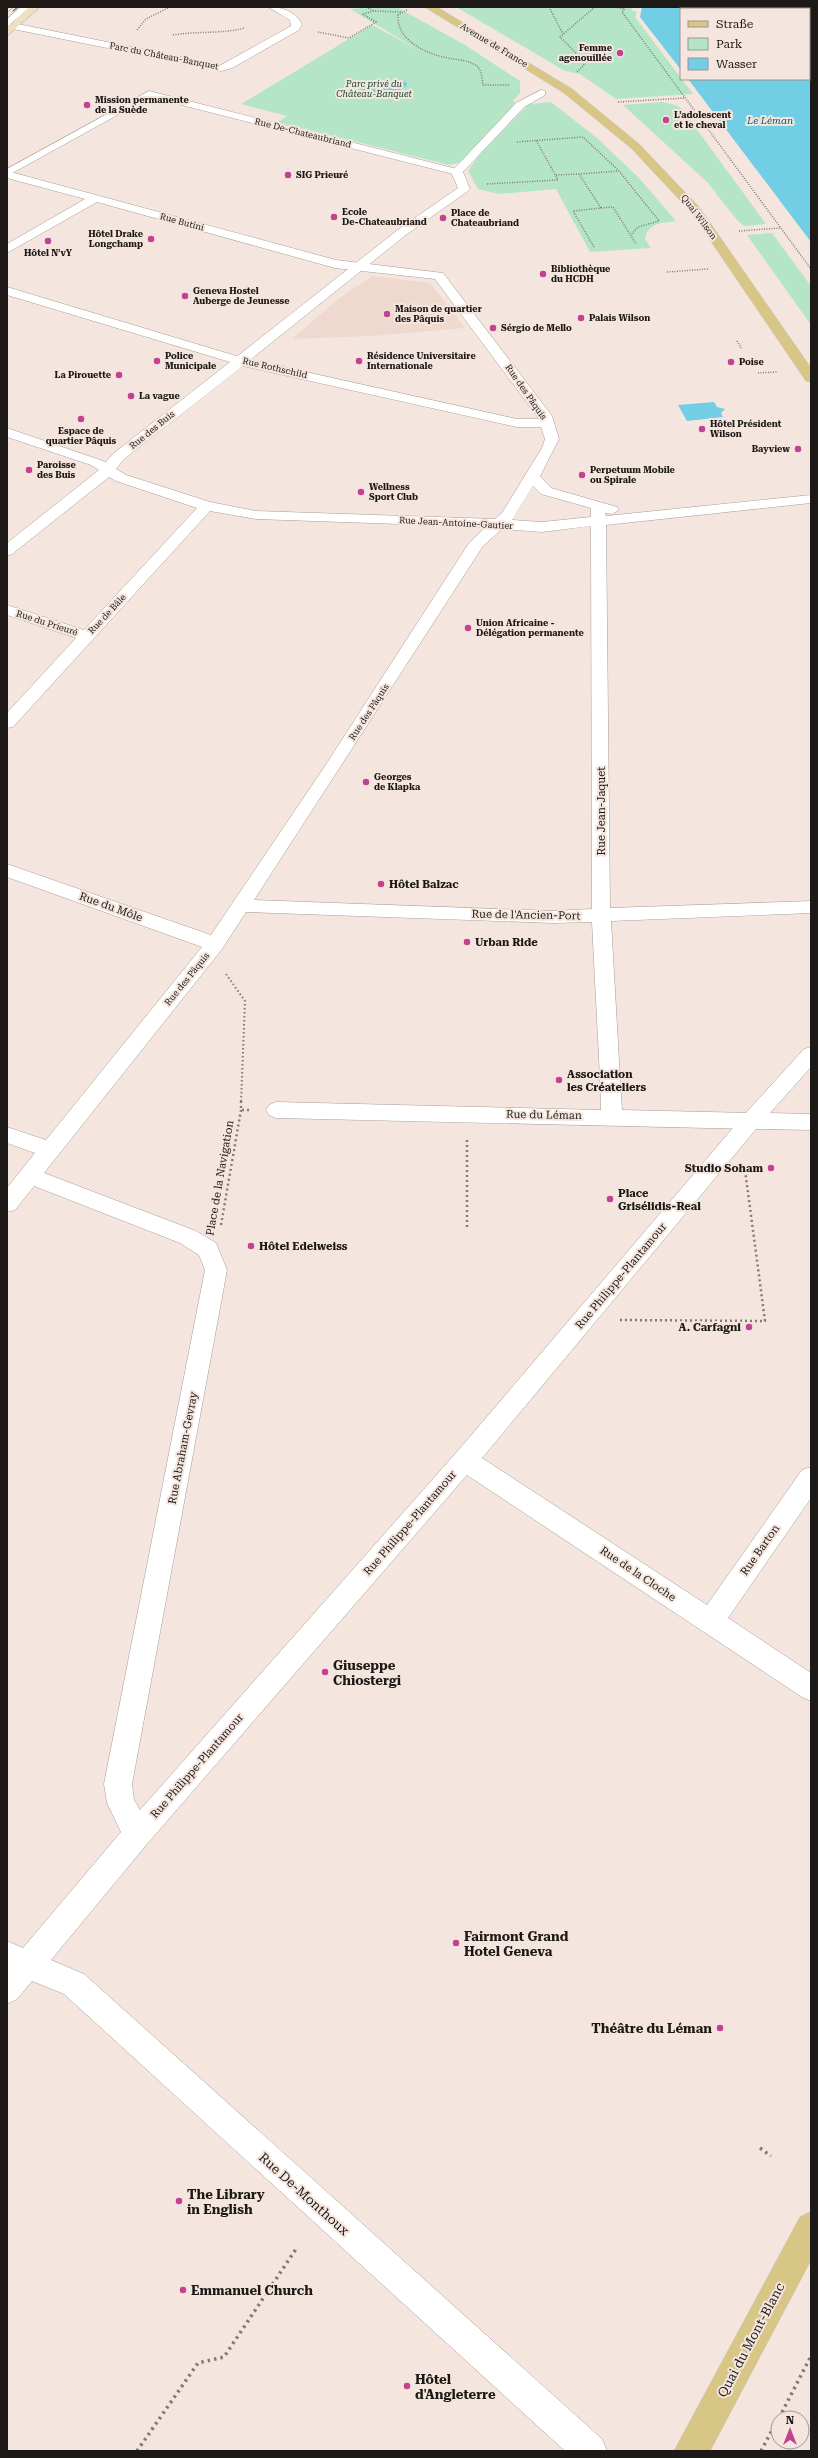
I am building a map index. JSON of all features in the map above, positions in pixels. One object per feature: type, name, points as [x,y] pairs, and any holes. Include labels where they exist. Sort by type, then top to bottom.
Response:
[{"type":"main road","points":[[9,28],[35,7]]},
{"type":"main road","name":"Avenue de France","points":[[430,7],[499,47],[556,84]]},
{"type":"main road","name":"Quai Wilson","points":[[556,84],[618,130],[680,192],[706,225],[811,378]]},
{"type":"main road","name":"Quai du Mont-Blanc","points":[[691,2451],[811,2228]]},
{"type":"street","points":[[273,7],[295,23]]},
{"type":"street","name":"Parc du Château-Banquet","points":[[9,28],[221,68],[228,66],[295,23]]},
{"type":"street","points":[[358,267],[464,189],[459,176],[520,105],[541,93]]},
{"type":"street","name":"Rue Butini","points":[[7,173],[94,199],[335,264],[358,267]]},
{"type":"street","points":[[7,249],[94,199]]},
{"type":"street","name":"Rue des Buis","points":[[7,551],[108,470],[119,456],[358,267]]},
{"type":"street","name":"Rue des Pâquis","points":[[7,1204],[215,944],[333,767],[477,542],[508,516],[549,448],[552,439],[548,423],[531,397],[439,276],[384,268],[358,267]]},
{"type":"street","name":"Rue Rothschild","points":[[7,291],[240,360],[517,424],[548,423]]},
{"type":"street","name":"Rue Jean-Antoine-Gautier","points":[[7,432],[96,462],[121,478],[207,506],[256,515],[459,521],[496,525],[542,526],[598,513],[639,516],[811,499]]},
{"type":"street","points":[[532,476],[546,491],[598,513]]},
{"type":"street","name":"Rue de Bâle","points":[[7,723],[207,506]]},
{"type":"street","name":"Rue Jean-Jaquet","points":[[598,513],[601,915],[612,1117]]},
{"type":"street","name":"Rue du Prieuré","points":[[7,610],[86,636]]},
{"type":"street","name":"Rue du Môle","points":[[7,870],[215,944]]},
{"type":"street","name":"Rue de l'Ancien-Port","points":[[241,906],[554,917],[811,907]]},
{"type":"street","name":"Rue Philippe-Plantamour","points":[[7,1989],[18,1961],[137,1834],[465,1460],[751,1121],[811,1054]]},
{"type":"street","name":"Rue du Léman","points":[[276,1110],[811,1122]]},
{"type":"street","points":[[7,1135],[49,1150]]},
{"type":"street","points":[[30,1176],[188,1237],[208,1249]]},
{"type":"street","name":"Rue Abraham-Gevray","points":[[137,1834],[121,1803],[118,1784],[214,1286],[216,1270],[208,1249]]},
{"type":"street","name":"Rue de la Cloche","points":[[465,1460],[811,1688]]},
{"type":"street","name":"Rue Barton","points":[[710,1622],[811,1478]]},
{"type":"street","name":"Rue De-Monthoux","points":[[18,1961],[74,1984],[285,2178],[590,2451]]},
{"type":"lane","points":[[7,16],[18,7]]},
{"type":"lane","points":[[9,28],[26,7]]},
{"type":"lane","name":"Rue De-Chateaubriand","points":[[7,173],[149,94],[459,176]]},
{"type":"path","points":[[366,7],[374,11]]},
{"type":"path","points":[[548,7],[563,34]]},
{"type":"path","points":[[572,74],[582,67],[583,60],[561,39],[563,34],[587,16],[595,7]]},
{"type":"path","points":[[615,7],[624,9]]},
{"type":"path","points":[[626,7],[622,12],[811,269]]},
{"type":"path","points":[[172,35],[200,30],[229,32],[248,28],[267,20],[295,23],[349,38],[376,22],[362,14],[374,11],[401,12],[408,10]]},
{"type":"path","points":[[401,12],[397,22],[400,30],[416,45],[434,54],[474,64],[481,72],[483,85],[514,85]]},
{"type":"path","points":[[138,30],[142,32]]},
{"type":"path","points":[[611,102],[685,98]]},
{"type":"path","points":[[485,144],[583,137],[619,171],[659,221],[638,227],[631,235]]},
{"type":"path","points":[[459,176],[492,185],[558,180],[536,140]]},
{"type":"path","points":[[556,175],[619,171]]},
{"type":"path","points":[[579,174],[601,208]]},
{"type":"path","points":[[594,247],[573,211],[613,208],[636,244]]},
{"type":"path","points":[[736,231],[780,228]]},
{"type":"path","points":[[667,272],[700,270]]},
{"type":"path","points":[[737,341],[742,349]]},
{"type":"path","points":[[758,373],[781,373]]},
{"type":"path","name":"Place de la Navigation","points":[[208,1249],[218,1241],[241,1110],[245,1001],[225,973]]},
{"type":"path","name":"Place de la Navigation","points":[[241,1110],[276,1110]]},
{"type":"path","points":[[467,1114],[467,1230]]},
{"type":"path","points":[[618,1320],[765,1321],[745,1167]]},
{"type":"path","points":[[760,2148],[771,2156]]},
{"type":"path","points":[[137,2451],[198,2363],[224,2357],[296,2250]]},
{"type":"path","points":[[782,2410],[811,2356]]},
{"type":"path","points":[[761,2451],[770,2434]]},
{"type":"shaded area","name":"Maison de quartier des Pâquis","points":[[372,276],[430,283],[465,328],[373,336],[292,339],[337,300]]},
{"type":"green space","name":"Parc privé du Château-Banquet","points":[[397,7],[465,45],[520,81],[520,93],[513,101],[520,105],[459,163],[449,165],[277,122],[287,116],[241,104],[372,25],[417,49],[350,9]]},
{"type":"green space","points":[[456,7],[634,7],[631,10],[637,12],[635,17],[680,77],[680,80],[682,80],[693,94],[616,99],[580,74],[565,71]]},
{"type":"green space","points":[[551,102],[597,138],[639,178],[676,221],[656,225],[649,230],[645,239],[651,248],[590,252],[556,189],[499,194],[478,189],[468,171],[481,152],[529,104]]},
{"type":"green space","points":[[662,102],[676,105],[682,109],[766,224],[744,226],[737,220],[707,182],[623,105]]},
{"type":"green space","points":[[772,233],[811,286],[811,325],[747,235]]},
{"type":"water","name":"Le Léman","points":[[642,7],[811,7],[811,242],[689,80],[810,80],[810,8],[680,8],[680,69],[640,17]]},
{"type":"water","points":[[400,81],[406,82],[407,85],[404,88],[393,92],[368,94],[363,93],[361,90],[365,87]]},
{"type":"water","points":[[714,402],[717,407],[725,409],[721,413],[723,417],[687,421],[678,405]]},
{"type":"tram line","points":[[13,11],[18,7]]},
{"type":"place","name":"Femme agenouillée","points":[[620,53]]},
{"type":"place","name":"Mission permanente de la Suède","points":[[87,105]]},
{"type":"place","name":"L’adolescent et le cheval","points":[[666,120]]},
{"type":"place","name":"SIG Prieuré","points":[[288,175]]},
{"type":"place","name":"Ecole De-Chateaubriand","points":[[334,217]]},
{"type":"place","name":"Place de Chateaubriand","points":[[443,218]]},
{"type":"place","name":"Hôtel Drake Longchamp","points":[[151,239]]},
{"type":"place","name":"Hôtel N’vY","points":[[48,241]]},
{"type":"place","name":"Bibliothèque du HCDH","points":[[543,274]]},
{"type":"place","name":"Geneva Hostel Auberge de Jeunesse","points":[[185,296]]},
{"type":"place","name":"Maison de quartier des Pâquis","points":[[387,314]]},
{"type":"place","name":"Palais Wilson","points":[[581,318]]},
{"type":"place","name":"Sérgio de Mello","points":[[493,328]]},
{"type":"place","name":"Police Municipale","points":[[157,361]]},
{"type":"place","name":"Résidence Universitaire Internationale","points":[[359,361]]},
{"type":"place","name":"Poise","points":[[731,362]]},
{"type":"place","name":"La Pirouette","points":[[119,375]]},
{"type":"place","name":"La vague","points":[[131,396]]},
{"type":"place","name":"Espace de quartier Pâquis","points":[[81,419]]},
{"type":"place","name":"Hôtel Président Wilson","points":[[702,429]]},
{"type":"place","name":"Bayview","points":[[798,449]]},
{"type":"place","name":"Paroisse des Buis","points":[[29,470]]},
{"type":"place","name":"Perpetuum Mobile ou Spirale","points":[[582,475]]},
{"type":"place","name":"Wellness Sport Club","points":[[361,492]]},
{"type":"place","name":"Union Africaine - Délégation permanente","points":[[468,628]]},
{"type":"place","name":"Georges de Klapka","points":[[366,782]]},
{"type":"place","name":"Hôtel Balzac","points":[[381,884]]},
{"type":"place","name":"Urban Ride","points":[[467,942]]},
{"type":"place","name":"Association les Créateliers","points":[[559,1080]]},
{"type":"place","name":"Studio Soham","points":[[771,1168]]},
{"type":"place","name":"Place Grisélidis-Real","points":[[610,1199]]},
{"type":"place","name":"Hôtel Edelweiss","points":[[251,1246]]},
{"type":"place","name":"A. Carfagni","points":[[749,1327]]},
{"type":"place","name":"Giuseppe Chiostergi","points":[[325,1672]]},
{"type":"place","name":"Fairmont Grand Hotel Geneva","points":[[456,1943]]},
{"type":"place","name":"Théâtre du Léman","points":[[720,2028]]},
{"type":"place","name":"The Library in English","points":[[179,2201]]},
{"type":"place","name":"Emmanuel Church","points":[[183,2290]]},
{"type":"place","name":"Hôtel d'Angleterre","points":[[407,2386]]}]
